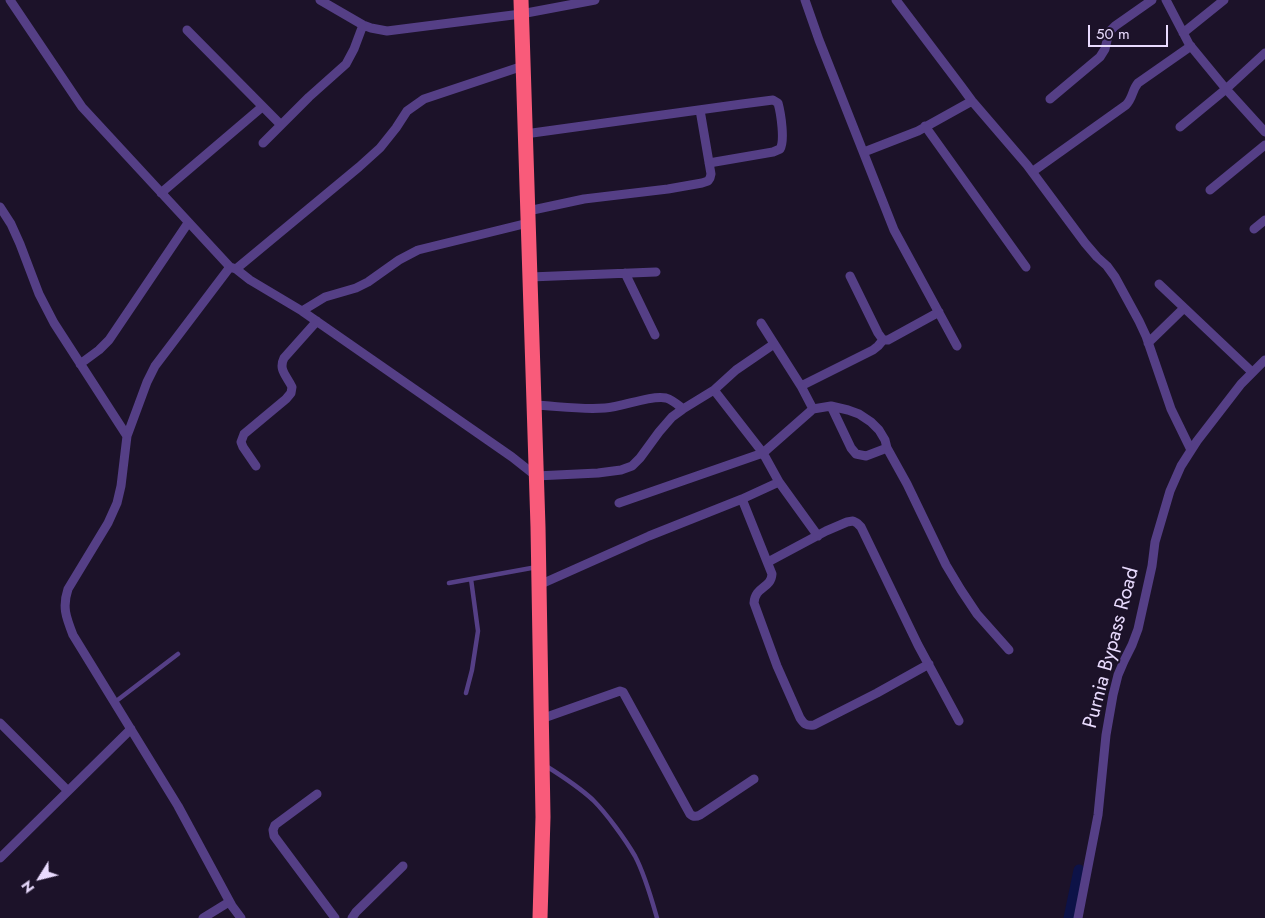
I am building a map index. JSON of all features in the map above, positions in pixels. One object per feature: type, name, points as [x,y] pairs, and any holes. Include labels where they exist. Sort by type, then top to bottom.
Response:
[{"type":"highway","points":[[521,7],[539,584],[543,817],[540,918]]},
{"type":"street","points":[[10,0],[82,108],[188,223],[233,268],[317,321],[512,456],[536,476],[598,473],[621,470],[632,466],[672,417],[714,390],[736,370],[774,344]]},
{"type":"street","points":[[320,0],[363,25],[386,31],[521,7],[595,0]]},
{"type":"street","points":[[805,0],[894,230],[957,346]]},
{"type":"street","points":[[896,0],[972,101],[1032,172],[1085,243],[1115,277],[1139,320],[1171,409],[1191,450]]},
{"type":"street","points":[[1050,98],[1100,57],[1105,49],[1109,32],[1115,26],[1152,0]]},
{"type":"street","points":[[1166,0],[1191,46],[1226,89],[1265,132]]},
{"type":"street","points":[[1184,33],[1224,0]]},
{"type":"street","points":[[263,143],[309,97],[346,64],[363,25]]},
{"type":"street","points":[[187,30],[281,125]]},
{"type":"street","points":[[1032,172],[1126,105],[1131,100],[1134,88],[1138,83],[1191,46]]},
{"type":"street","points":[[1180,128],[1265,53]]},
{"type":"street","points":[[241,918],[230,902],[178,806],[73,635],[64,609],[68,589],[108,523],[117,504],[127,436],[155,366],[233,268],[359,167],[380,148],[407,111],[416,104],[424,99],[523,66]]},
{"type":"street","points":[[526,134],[773,100],[778,104],[783,143],[780,149],[773,152],[709,163]]},
{"type":"street","points":[[864,152],[918,131],[972,101]]},
{"type":"street","points":[[161,193],[262,107]]},
{"type":"street","points":[[302,311],[325,297],[356,288],[368,282],[399,260],[418,250],[584,199],[668,189],[708,181],[710,178],[709,163],[700,110]]},
{"type":"street","points":[[925,126],[1026,267]]},
{"type":"street","points":[[1210,190],[1265,145]]},
{"type":"street","points":[[0,207],[11,224],[39,294],[54,323],[127,436]]},
{"type":"street","points":[[1254,229],[1265,220]]},
{"type":"street","points":[[80,364],[109,340],[188,223]]},
{"type":"street","points":[[530,277],[656,272]]},
{"type":"street","points":[[625,273],[655,335]]},
{"type":"street","points":[[850,276],[883,340]]},
{"type":"street","points":[[1159,284],[1252,372]]},
{"type":"street","points":[[1148,343],[1184,308]]},
{"type":"street","points":[[801,386],[873,350],[883,340],[888,340],[939,312]]},
{"type":"street","points":[[256,466],[241,442],[244,434],[291,393],[292,387],[282,370],[281,364],[284,358],[317,321]]},
{"type":"street","points":[[761,323],[801,386],[813,409]]},
{"type":"street","name":"Purnia Bypass Road","points":[[1078,918],[1098,815],[1106,735],[1113,695],[1118,675],[1138,629],[1152,566],[1155,542],[1164,508],[1191,450],[1241,384],[1265,360]]},
{"type":"street","points":[[714,390],[763,453],[779,482],[818,536]]},
{"type":"street","points":[[534,404],[606,408],[667,398],[683,409]]},
{"type":"street","points":[[831,406],[851,448],[856,454],[866,456],[887,448]]},
{"type":"street","points":[[619,503],[763,453],[813,409],[831,406],[859,414],[871,422],[885,440],[887,448],[946,565],[961,590],[977,614],[1009,650]]},
{"type":"street","points":[[539,584],[779,482]]},
{"type":"street","points":[[742,499],[772,574],[772,579],[769,583],[755,596],[754,603],[777,666],[804,723],[808,726],[814,725],[877,693],[928,664]]},
{"type":"street","points":[[768,562],[847,522],[857,522],[928,664],[959,721]]},
{"type":"street","points":[[541,719],[620,691],[623,692],[692,816],[700,815],[754,779]]},
{"type":"street","points":[[0,723],[67,790]]},
{"type":"street","points":[[0,858],[131,729]]},
{"type":"street","points":[[317,794],[281,820],[275,825],[273,830],[274,836],[335,918]]},
{"type":"street","points":[[352,918],[403,866]]},
{"type":"street","points":[[203,918],[230,902]]},
{"type":"lane","points":[[449,583],[538,567]]},
{"type":"lane","points":[[466,693],[472,670],[478,631],[471,579]]},
{"type":"lane","points":[[114,702],[178,654]]},
{"type":"lane","points":[[542,764],[572,783],[594,801],[608,817],[635,856],[647,885],[657,918]]},
{"type":"waterway","points":[[1069,918],[1079,870]]}]
